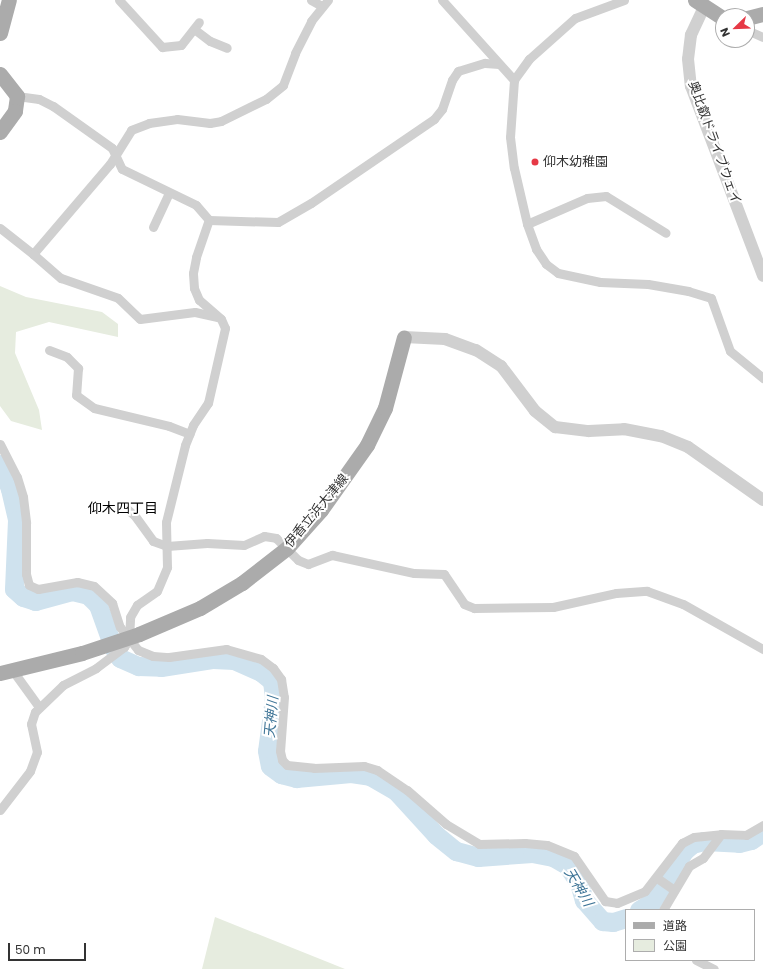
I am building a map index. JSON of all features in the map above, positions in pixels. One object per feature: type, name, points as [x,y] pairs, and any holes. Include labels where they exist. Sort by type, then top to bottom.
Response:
[{"type":"main road","points":[[0,32],[9,0]]},
{"type":"main road","points":[[699,4],[715,13]]},
{"type":"main road","points":[[0,74],[17,96],[15,111],[0,132]]},
{"type":"main road","name":"伊香立浜大津線","points":[[6,672],[131,640],[200,608],[242,583],[287,548],[321,510],[366,445],[385,408],[404,337]]},
{"type":"street","points":[[119,0],[162,47],[181,45],[196,25],[210,40],[227,48]]},
{"type":"street","points":[[33,254],[116,155],[131,130],[139,126],[177,119],[210,123],[221,121],[266,99],[283,85],[295,53],[325,3],[311,0]]},
{"type":"street","points":[[442,0],[514,80]]},
{"type":"street","points":[[624,0],[575,18],[529,58],[514,80],[510,137],[514,168],[527,224],[536,249],[546,264],[558,273],[600,282],[648,284],[688,291],[711,298],[730,351],[763,378]]},
{"type":"street","name":"奥比叡ドライブウェイ","points":[[699,4],[691,35],[688,59],[692,86],[763,276]]},
{"type":"street","points":[[17,96],[39,99],[53,106],[103,141],[116,155],[122,169],[196,205],[209,220],[278,222],[288,218],[434,119],[442,109],[452,80],[458,71],[485,63],[499,64]]},
{"type":"street","points":[[153,227],[169,193]]},
{"type":"street","points":[[527,224],[587,198],[606,196],[666,233]]},
{"type":"street","points":[[131,640],[130,617],[137,604],[157,591],[167,567],[166,522],[190,434],[208,403],[216,379],[225,328],[221,319],[199,300],[194,288],[193,273],[196,257],[209,220]]},
{"type":"street","points":[[0,228],[61,278],[118,298],[140,319],[195,312],[210,313],[221,319]]},
{"type":"street","points":[[404,337],[446,340],[476,350],[501,366],[535,411],[555,427],[589,431],[631,430],[660,436],[688,447],[763,500]]},
{"type":"street","points":[[49,350],[67,357],[78,368],[76,395],[94,408],[169,426],[190,434]]},
{"type":"street","points":[[0,444],[14,472],[23,497],[26,523],[26,574],[29,585],[38,589],[77,582],[94,586],[112,603],[120,627],[138,650],[153,656],[169,657],[226,649],[247,653],[273,668],[281,678],[284,697],[280,751],[282,760],[287,765],[314,768],[364,766],[376,770],[408,790],[446,824],[479,844],[525,843],[547,845],[574,856],[604,901],[617,903],[630,899],[645,891],[659,879],[682,842],[694,837],[721,834],[746,835],[763,825]]},
{"type":"street","points":[[127,509],[135,516],[153,540],[167,546],[207,542],[244,546],[264,536],[276,538],[298,560],[308,564],[332,555],[365,564],[414,572],[444,574],[464,604],[486,610],[553,607],[616,593],[647,591],[683,604],[763,649]]},
{"type":"street","points":[[0,810],[30,771],[37,752],[31,724],[39,707],[63,685],[96,668],[131,640]]},
{"type":"street","points":[[6,672],[39,707]]},
{"type":"street","points":[[664,909],[672,888],[689,866],[703,858],[721,834]]},
{"type":"street","points":[[659,879],[672,888]]},
{"type":"street","points":[[698,961],[714,969]]},
{"type":"green space","points":[[0,286],[26,297],[102,312],[118,324],[118,337],[49,322],[16,332],[15,353],[39,410],[42,430],[11,421],[0,406]]},
{"type":"green space","points":[[215,917],[345,969],[202,969]]},
{"type":"waterway","name":"天神川","points":[[0,464],[10,489],[17,520],[14,589],[23,597],[35,601],[72,591],[88,595],[98,605],[113,647],[120,658],[138,666],[161,667],[213,659],[234,660],[261,672],[272,681],[274,698],[267,751],[270,766],[281,774],[296,778],[351,773],[370,776],[396,791],[436,835],[456,851],[478,857],[532,853],[553,857],[567,865],[579,883],[584,900],[602,921],[613,922],[625,918]]},
{"type":"waterway","name":"天神川","points":[[641,909],[652,902],[684,851],[692,844],[704,841],[739,843],[751,840],[763,832]]},
{"type":"place","name":"仰木幼稚園","points":[[535,162]]},
{"type":"district","name":"仰木四丁目","points":[[123,508]]}]
